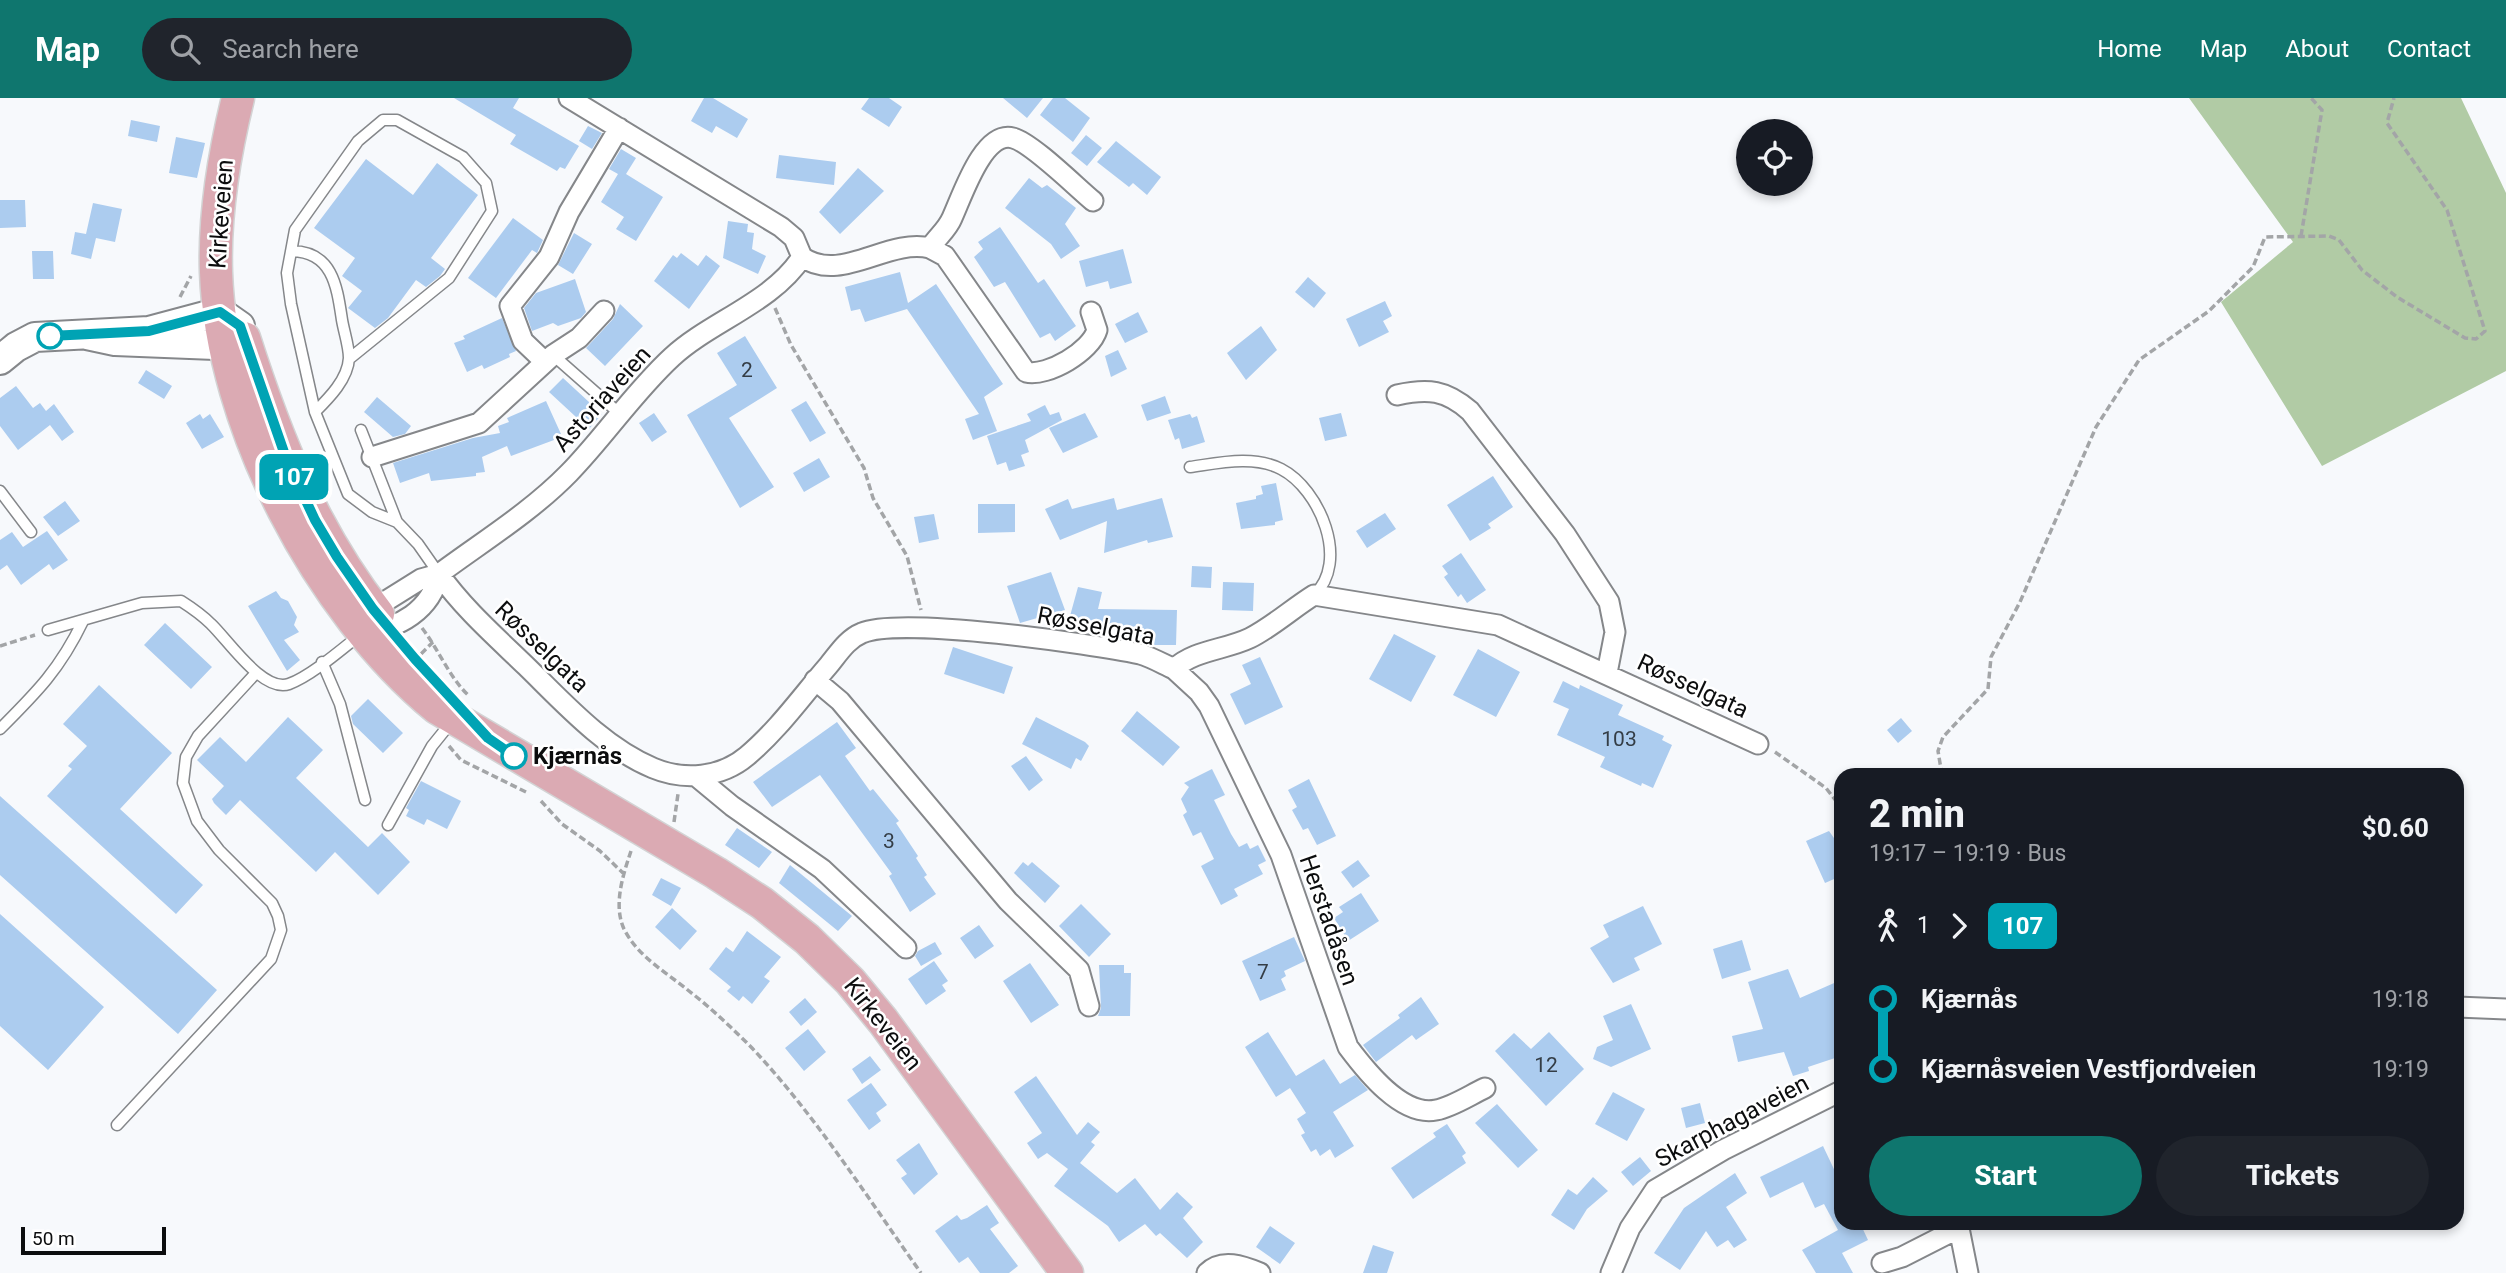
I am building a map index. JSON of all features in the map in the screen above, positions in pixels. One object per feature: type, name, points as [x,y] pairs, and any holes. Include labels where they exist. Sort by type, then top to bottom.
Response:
[{"type":"main road","name":"Kirkeveien","points":[[238,98],[226,148],[215,238],[229,327],[298,485],[332,548],[452,722],[488,738],[659,829],[762,903],[830,959],[883,1021],[1068,1273]]},
{"type":"main road","name":"Kirkeveien","points":[[229,327],[240,149],[251,98]]},
{"type":"main road","points":[[0,360],[35,337],[229,327]]},
{"type":"street","points":[[580,101],[619,128],[781,227],[794,238],[802,257],[828,268],[903,246],[930,248],[945,256],[1026,372],[1035,374],[1048,371],[1089,344],[1097,330],[1091,312]]},
{"type":"street","points":[[549,359],[523,341],[509,306],[549,257],[569,212],[619,128]]},
{"type":"street","points":[[930,248],[947,229],[979,160],[995,141],[1003,137],[1019,141],[1093,201]]},
{"type":"street","name":"Astoriaveien","points":[[386,623],[421,579],[439,574],[568,474],[671,357],[789,274],[802,257]]},
{"type":"street","points":[[372,457],[479,423],[549,359],[579,338],[604,310]]},
{"type":"street","name":"Røsselgata","points":[[1397,395],[1433,389],[1459,401],[1470,411],[1565,534],[1608,602],[1615,632],[1607,673]]},
{"type":"street","name":"Astoriaveien","points":[[386,623],[434,594],[439,574]]},
{"type":"street","name":"Røsselgata","points":[[439,574],[457,600],[595,730],[636,760],[655,769],[689,776],[726,769],[746,757],[773,732],[850,639],[874,629],[926,629],[1028,637],[1142,654],[1174,668],[1192,656],[1227,648],[1254,636],[1314,595],[1498,625],[1758,744]]},
{"type":"street","name":"Herstadåsen","points":[[1174,668],[1199,692],[1209,706],[1281,855],[1348,1047],[1361,1064],[1400,1100],[1417,1111],[1437,1110],[1485,1088]]},
{"type":"street","points":[[815,680],[858,722],[1008,901],[1079,970],[1089,1006]]},
{"type":"street","name":"Røsselgata","points":[[689,776],[822,869],[906,948]]},
{"type":"street","points":[[2464,1007],[2506,1009]]},
{"type":"street","name":"Skarphagaveien","points":[[1611,1273],[1630,1228],[1655,1190],[1723,1150],[1834,1094]]},
{"type":"street","points":[[1882,1263],[1902,1257],[1952,1230]]},
{"type":"street","points":[[1960,1230],[1968,1273]]},
{"type":"street","points":[[1207,1273],[1212,1267],[1226,1264],[1260,1273]]},
{"type":"lane","points":[[315,412],[336,390],[349,359],[449,278],[492,211],[486,183],[463,157],[397,120],[383,120],[358,141],[295,230],[296,251],[288,273],[291,304],[315,412],[348,494],[372,512],[397,522]]},
{"type":"lane","points":[[296,251],[315,255],[330,269],[336,284],[349,359]]},
{"type":"lane","points":[[549,359],[620,414]]},
{"type":"lane","points":[[361,430],[397,522],[418,544],[439,574]]},
{"type":"lane","points":[[1190,467],[1231,461],[1261,462],[1282,469],[1296,481],[1314,503],[1329,543],[1331,563],[1328,579],[1314,595]]},
{"type":"lane","points":[[0,491],[31,532]]},
{"type":"lane","points":[[48,631],[142,603],[181,601],[211,624],[256,673],[278,685],[288,685],[386,623]]},
{"type":"lane","points":[[0,729],[47,682],[66,656],[83,621]]},
{"type":"lane","points":[[321,662],[340,704],[365,800]]},
{"type":"lane","points":[[117,1125],[271,959],[278,944],[281,930],[272,903],[219,850],[197,821],[183,783],[186,757],[198,736],[256,673]]},
{"type":"lane","points":[[388,825],[452,722]]},
{"type":"path","points":[[2301,236],[2322,110],[2311,98]]},
{"type":"path","points":[[1941,768],[1938,751],[1943,737],[1988,689],[1991,657],[2020,602],[2096,428],[2139,360],[2209,311],[2253,267],[2265,237],[2329,236],[2339,240],[2371,277],[2397,297],[2465,338],[2476,338],[2485,331],[2447,210],[2387,123],[2394,98]]},
{"type":"path","points":[[767,290],[791,345],[864,468],[873,499],[907,556],[926,629]]},
{"type":"path","points":[[386,623],[433,642],[421,654]]},
{"type":"path","points":[[0,646],[48,631]]},
{"type":"path","points":[[452,722],[461,760],[527,793]]},
{"type":"path","points":[[1758,744],[1785,757],[1826,788],[1834,798]]},
{"type":"path","points":[[689,776],[659,829],[631,850],[624,874],[620,905],[622,924],[638,950],[717,1014],[752,1049],[819,1130],[921,1273]]},
{"type":"path","points":[[538,798],[562,824],[600,851],[624,874]]},
{"type":"green space","points":[[2189,98],[2461,98],[2506,193],[2506,371],[2322,466],[2221,302],[2293,242]]},
{"type":"building","points":[[454,98],[519,98],[513,108],[579,146],[565,169],[560,167],[557,171],[510,144],[516,135]]},
{"type":"building","points":[[704,98],[713,98],[748,119],[737,138],[716,126],[712,133],[691,121]]},
{"type":"building","points":[[869,98],[889,98],[902,107],[889,127],[861,109]]},
{"type":"building","points":[[1003,98],[1043,98],[1027,118]]},
{"type":"building","points":[[1053,98],[1065,98],[1090,118],[1073,142],[1040,115]]},
{"type":"building","points":[[131,120],[160,126],[157,142],[128,136]]},
{"type":"building","points":[[588,126],[602,133],[592,149],[579,141]]},
{"type":"building","points":[[1086,135],[1102,148],[1087,166],[1071,153]]},
{"type":"building","points":[[176,137],[205,143],[197,178],[169,173]]},
{"type":"building","points":[[1116,141],[1161,177],[1147,195],[1133,183],[1129,187],[1097,162]]},
{"type":"building","points":[[621,149],[636,158],[626,174],[663,197],[636,241],[616,229],[624,217],[601,202],[618,174],[609,169]]},
{"type":"building","points":[[779,155],[836,162],[834,185],[776,178]]},
{"type":"building","points":[[366,159],[413,195],[437,163],[478,195],[431,258],[445,269],[440,276],[426,287],[416,280],[388,318],[375,328],[348,308],[362,291],[342,276],[355,258],[314,228]]},
{"type":"building","points":[[858,168],[884,191],[840,234],[819,212]]},
{"type":"building","points":[[1029,178],[1042,188],[1047,185],[1076,208],[1065,224],[1080,246],[1061,259],[1051,244],[1005,208]]},
{"type":"building","points":[[0,200],[25,200],[26,227],[0,228]]},
{"type":"building","points":[[93,203],[122,209],[115,242],[96,238],[91,259],[71,254],[75,232],[86,234]]},
{"type":"building","points":[[513,218],[543,240],[537,253],[532,250],[496,298],[468,278]]},
{"type":"building","points":[[728,221],[748,224],[747,232],[754,233],[752,249],[766,256],[758,274],[723,258]]},
{"type":"building","points":[[1000,227],[1038,283],[1044,279],[1076,326],[1055,341],[1050,333],[1040,338],[1005,282],[994,287],[974,257],[983,249],[978,242]]},
{"type":"building","points":[[574,233],[592,244],[573,274],[558,265]]},
{"type":"building","points":[[1123,249],[1132,283],[1110,289],[1108,281],[1086,287],[1079,261]]},
{"type":"building","points":[[32,251],[53,251],[54,279],[33,279]]},
{"type":"building","points":[[681,253],[698,266],[706,255],[720,266],[689,309],[654,281],[673,255],[677,258]]},
{"type":"building","points":[[900,272],[908,303],[936,284],[1003,384],[984,397],[997,431],[973,440],[965,419],[979,414],[907,309],[865,322],[860,309],[851,311],[845,287]]},
{"type":"building","points":[[1308,277],[1326,293],[1314,308],[1295,292]]},
{"type":"building","points":[[575,279],[586,312],[581,318],[558,326],[553,323],[532,331],[524,308],[536,293]]},
{"type":"building","points":[[1385,301],[1392,316],[1383,321],[1389,332],[1359,347],[1346,319]]},
{"type":"building","points":[[620,304],[643,326],[605,366],[586,348],[613,319]]},
{"type":"building","points":[[1138,312],[1148,332],[1125,343],[1115,324]]},
{"type":"building","points":[[502,318],[516,351],[509,354],[510,357],[484,369],[482,365],[467,372],[454,343]]},
{"type":"building","points":[[1261,326],[1277,350],[1246,380],[1227,353]]},
{"type":"building","points":[[745,336],[777,388],[729,418],[774,487],[740,508],[687,415],[737,385],[717,353]]},
{"type":"building","points":[[1118,350],[1127,369],[1111,377],[1105,356]]},
{"type":"building","points":[[146,370],[172,386],[164,399],[138,383]]},
{"type":"building","points":[[563,378],[602,414],[589,429],[549,392]]},
{"type":"building","points":[[16,386],[33,408],[40,403],[46,411],[54,404],[74,432],[62,441],[50,425],[18,450],[0,426],[0,398]]},
{"type":"building","points":[[1165,396],[1171,413],[1147,421],[1141,405]]},
{"type":"building","points":[[377,397],[411,426],[405,434],[393,437],[364,412]]},
{"type":"building","points":[[546,401],[561,434],[553,437],[554,440],[511,456],[507,446],[482,457],[485,472],[476,473],[476,476],[431,481],[429,473],[400,483],[393,463],[473,438],[500,433],[498,426],[509,422],[507,418]]},
{"type":"building","points":[[806,401],[826,433],[810,442],[791,410]]},
{"type":"building","points":[[1045,405],[1050,415],[1059,412],[1062,420],[1025,440],[1029,452],[1021,455],[1025,466],[1009,471],[1006,462],[997,465],[987,436],[1031,421],[1027,414]]},
{"type":"building","points":[[654,413],[667,432],[652,442],[639,423]]},
{"type":"building","points":[[1085,413],[1098,437],[1063,453],[1049,428]]},
{"type":"building","points":[[1341,413],[1347,436],[1325,441],[1319,418]]},
{"type":"building","points":[[200,414],[203,419],[210,414],[224,437],[202,449],[186,423]]},
{"type":"building","points":[[1190,414],[1192,418],[1197,416],[1205,442],[1182,449],[1179,438],[1175,440],[1168,420]]},
{"type":"building","points":[[819,458],[830,477],[804,492],[793,473]]},
{"type":"building","points":[[1493,476],[1513,507],[1488,524],[1491,528],[1470,541],[1447,505]]},
{"type":"building","points":[[1276,483],[1283,520],[1275,522],[1275,525],[1241,529],[1236,503],[1256,499],[1256,496],[1263,494],[1261,486]]},
{"type":"building","points":[[1114,498],[1117,510],[1162,498],[1173,537],[1148,543],[1147,540],[1104,553],[1107,521],[1060,540],[1045,509],[1068,499],[1072,509]]},
{"type":"building","points":[[65,501],[80,521],[58,536],[43,517]]},
{"type":"building","points":[[978,504],[1015,504],[1015,532],[978,533]]},
{"type":"building","points":[[1385,513],[1396,529],[1367,548],[1356,531]]},
{"type":"building","points":[[934,514],[939,539],[919,543],[914,517]]},
{"type":"building","points":[[47,531],[68,560],[53,570],[49,564],[21,585],[7,565],[0,570],[0,540],[12,532],[23,547]]},
{"type":"building","points":[[1461,553],[1486,590],[1467,603],[1461,594],[1458,597],[1444,577],[1448,574],[1442,566]]},
{"type":"building","points":[[1192,566],[1212,567],[1211,588],[1191,587]]},
{"type":"building","points":[[1051,572],[1065,610],[1020,623],[1007,586]]},
{"type":"building","points":[[1223,582],[1254,583],[1253,611],[1222,610]]},
{"type":"building","points":[[1078,587],[1102,592],[1098,609],[1177,610],[1176,645],[1152,645],[1147,643],[1147,639],[1115,637],[1116,626],[1070,616]]},
{"type":"building","points":[[276,591],[281,598],[288,601],[297,617],[294,625],[299,632],[284,640],[300,660],[287,671],[248,606]]},
{"type":"building","points":[[165,623],[212,667],[191,689],[144,645]]},
{"type":"building","points":[[1394,634],[1436,656],[1411,702],[1369,679]]},
{"type":"building","points":[[953,647],[1013,667],[1004,694],[944,674]]},
{"type":"building","points":[[1478,649],[1520,672],[1496,717],[1453,695]]},
{"type":"building","points":[[1260,657],[1283,707],[1245,725],[1230,694],[1251,684],[1242,665]]},
{"type":"building","points":[[1563,681],[1579,689],[1580,685],[1623,705],[1618,715],[1664,736],[1662,740],[1672,745],[1653,788],[1642,783],[1641,786],[1600,767],[1605,757],[1557,735],[1569,709],[1553,702]]},
{"type":"building","points":[[99,685],[172,753],[120,809],[203,885],[176,914],[47,796],[72,769],[68,766],[87,746],[63,724]]},
{"type":"building","points":[[368,699],[403,733],[383,753],[353,724],[351,716]]},
{"type":"building","points":[[1137,711],[1180,747],[1163,766],[1121,731]]},
{"type":"building","points":[[288,717],[323,750],[296,778],[368,847],[382,833],[410,862],[378,895],[335,852],[316,872],[240,800],[226,815],[214,803],[212,799],[224,786],[197,760],[220,737],[246,762]]},
{"type":"building","points":[[1036,717],[1085,742],[1089,746],[1081,761],[1076,758],[1071,769],[1022,744]]},
{"type":"building","points":[[1901,718],[1912,731],[1898,743],[1887,730]]},
{"type":"building","points":[[837,722],[856,748],[845,756],[870,791],[873,789],[899,821],[896,823],[918,856],[916,858],[927,875],[924,877],[936,894],[910,912],[889,876],[892,874],[820,775],[772,807],[753,782]]},
{"type":"building","points":[[1026,756],[1043,780],[1029,791],[1011,766]]},
{"type":"building","points":[[1212,769],[1225,795],[1214,800],[1231,834],[1239,847],[1247,843],[1250,849],[1258,845],[1266,861],[1258,865],[1263,874],[1234,889],[1238,896],[1221,905],[1201,866],[1214,859],[1201,832],[1193,836],[1183,815],[1187,812],[1181,799],[1189,787],[1184,783]]},
{"type":"building","points":[[1309,779],[1336,836],[1317,845],[1308,828],[1303,830],[1292,810],[1297,807],[1288,790]]},
{"type":"building","points":[[421,781],[461,801],[447,829],[427,819],[424,825],[406,816],[409,810],[406,808]]},
{"type":"building","points":[[0,796],[217,990],[178,1034],[0,875]]},
{"type":"building","points":[[737,828],[772,852],[759,868],[725,845]]},
{"type":"building","points":[[1829,831],[1834,838],[1834,879],[1825,883],[1806,841]]},
{"type":"building","points":[[1358,860],[1370,876],[1353,888],[1341,872]]},
{"type":"building","points":[[1023,862],[1028,866],[1032,862],[1060,886],[1045,903],[1014,873]]},
{"type":"building","points":[[790,865],[852,916],[838,931],[779,883]]},
{"type":"building","points":[[661,878],[681,888],[671,906],[652,895]]},
{"type":"building","points":[[1361,893],[1379,921],[1348,941],[1334,918],[1343,912],[1339,907]]},
{"type":"building","points":[[1081,904],[1111,934],[1089,957],[1059,926]]},
{"type":"building","points":[[1643,906],[1662,944],[1634,958],[1640,970],[1613,983],[1590,948],[1609,937],[1603,925]]},
{"type":"building","points":[[672,908],[697,931],[680,950],[655,927]]},
{"type":"building","points":[[0,914],[104,1007],[48,1070],[0,1026]]},
{"type":"building","points":[[979,925],[994,946],[975,959],[960,938]]},
{"type":"building","points":[[747,931],[781,957],[764,977],[770,981],[752,1004],[743,996],[739,1001],[727,991],[731,987],[709,969],[726,947],[733,952]]},
{"type":"building","points":[[1294,937],[1305,961],[1284,971],[1286,976],[1281,979],[1286,990],[1260,1001],[1242,961]]},
{"type":"building","points":[[1742,940],[1751,970],[1722,979],[1713,949]]},
{"type":"building","points":[[935,942],[942,954],[921,966],[915,956],[918,951]]},
{"type":"building","points":[[934,961],[948,981],[942,985],[946,991],[926,1005],[908,979]]},
{"type":"building","points":[[1030,963],[1059,1005],[1031,1023],[1003,981]]},
{"type":"building","points":[[1099,965],[1124,965],[1124,973],[1131,973],[1130,1016],[1098,1016],[1101,1008]]},
{"type":"building","points":[[1788,969],[1800,998],[1834,983],[1834,1058],[1808,1067],[1809,1071],[1793,1076],[1784,1052],[1738,1062],[1732,1036],[1763,1029],[1748,982]]},
{"type":"building","points":[[1421,997],[1439,1024],[1416,1040],[1412,1035],[1376,1062],[1363,1045],[1400,1018],[1398,1015]]},
{"type":"building","points":[[805,998],[817,1012],[801,1026],[789,1012]]},
{"type":"building","points":[[1631,1004],[1651,1049],[1611,1067],[1593,1059],[1597,1047],[1613,1040],[1603,1016]]},
{"type":"building","points":[[808,1029],[826,1052],[804,1071],[785,1048]]},
{"type":"building","points":[[1268,1032],[1296,1076],[1324,1059],[1340,1084],[1355,1075],[1368,1090],[1333,1112],[1354,1146],[1335,1158],[1330,1149],[1320,1156],[1316,1149],[1311,1152],[1301,1135],[1305,1133],[1297,1119],[1306,1113],[1290,1088],[1276,1097],[1245,1047]]},
{"type":"building","points":[[1549,1032],[1584,1069],[1546,1106],[1495,1051],[1514,1033],[1531,1049]]},
{"type":"building","points":[[870,1056],[881,1070],[862,1084],[852,1069]]},
{"type":"building","points":[[1036,1076],[1077,1135],[1088,1122],[1100,1132],[1091,1142],[1095,1145],[1080,1163],[1117,1193],[1135,1178],[1160,1210],[1177,1192],[1193,1207],[1183,1218],[1203,1242],[1187,1258],[1160,1233],[1156,1236],[1145,1224],[1119,1242],[1108,1226],[1054,1186],[1068,1169],[1047,1153],[1038,1159],[1027,1143],[1042,1133],[1014,1092]]},
{"type":"building","points":[[871,1083],[887,1105],[876,1113],[881,1121],[869,1130],[847,1100]]},
{"type":"building","points":[[1613,1092],[1645,1109],[1627,1141],[1595,1124]]},
{"type":"building","points":[[1700,1103],[1705,1123],[1686,1128],[1681,1108]]},
{"type":"building","points":[[1497,1104],[1538,1150],[1518,1168],[1475,1123]]},
{"type":"building","points":[[1447,1124],[1466,1153],[1462,1156],[1466,1163],[1413,1199],[1391,1168],[1436,1137],[1433,1133]]},
{"type":"building","points":[[919,1143],[938,1174],[914,1195],[901,1178],[907,1174],[896,1160]]},
{"type":"building","points":[[1823,1146],[1834,1169],[1834,1223],[1824,1204],[1815,1208],[1803,1182],[1770,1198],[1760,1177]]},
{"type":"building","points":[[1640,1157],[1651,1171],[1633,1186],[1621,1172]]},
{"type":"building","points":[[1735,1173],[1747,1193],[1726,1207],[1747,1240],[1734,1248],[1728,1240],[1717,1247],[1706,1231],[1680,1270],[1654,1253],[1684,1208]]},
{"type":"building","points":[[1593,1177],[1608,1191],[1587,1209],[1574,1230],[1551,1215],[1568,1189],[1577,1195]]},
{"type":"building","points":[[987,1205],[999,1223],[990,1229],[1018,1266],[1009,1273],[980,1273],[968,1257],[959,1263],[935,1231],[957,1215],[961,1220],[967,1218]]},
{"type":"building","points":[[1270,1226],[1295,1243],[1280,1264],[1256,1247]]},
{"type":"building","points":[[1838,1230],[1863,1230],[1868,1240],[1842,1253],[1853,1273],[1816,1273],[1802,1250]]},
{"type":"building","points":[[1373,1245],[1394,1252],[1387,1273],[1363,1273]]},
{"type":"bus line","name":"107","points":[[50,336],[149,331],[220,312],[240,326],[267,410],[286,458],[315,520],[337,557],[373,609],[415,659],[488,738],[514,756]]},
{"type":"place","name":"Kjærnås","points":[[514,756]]}]
